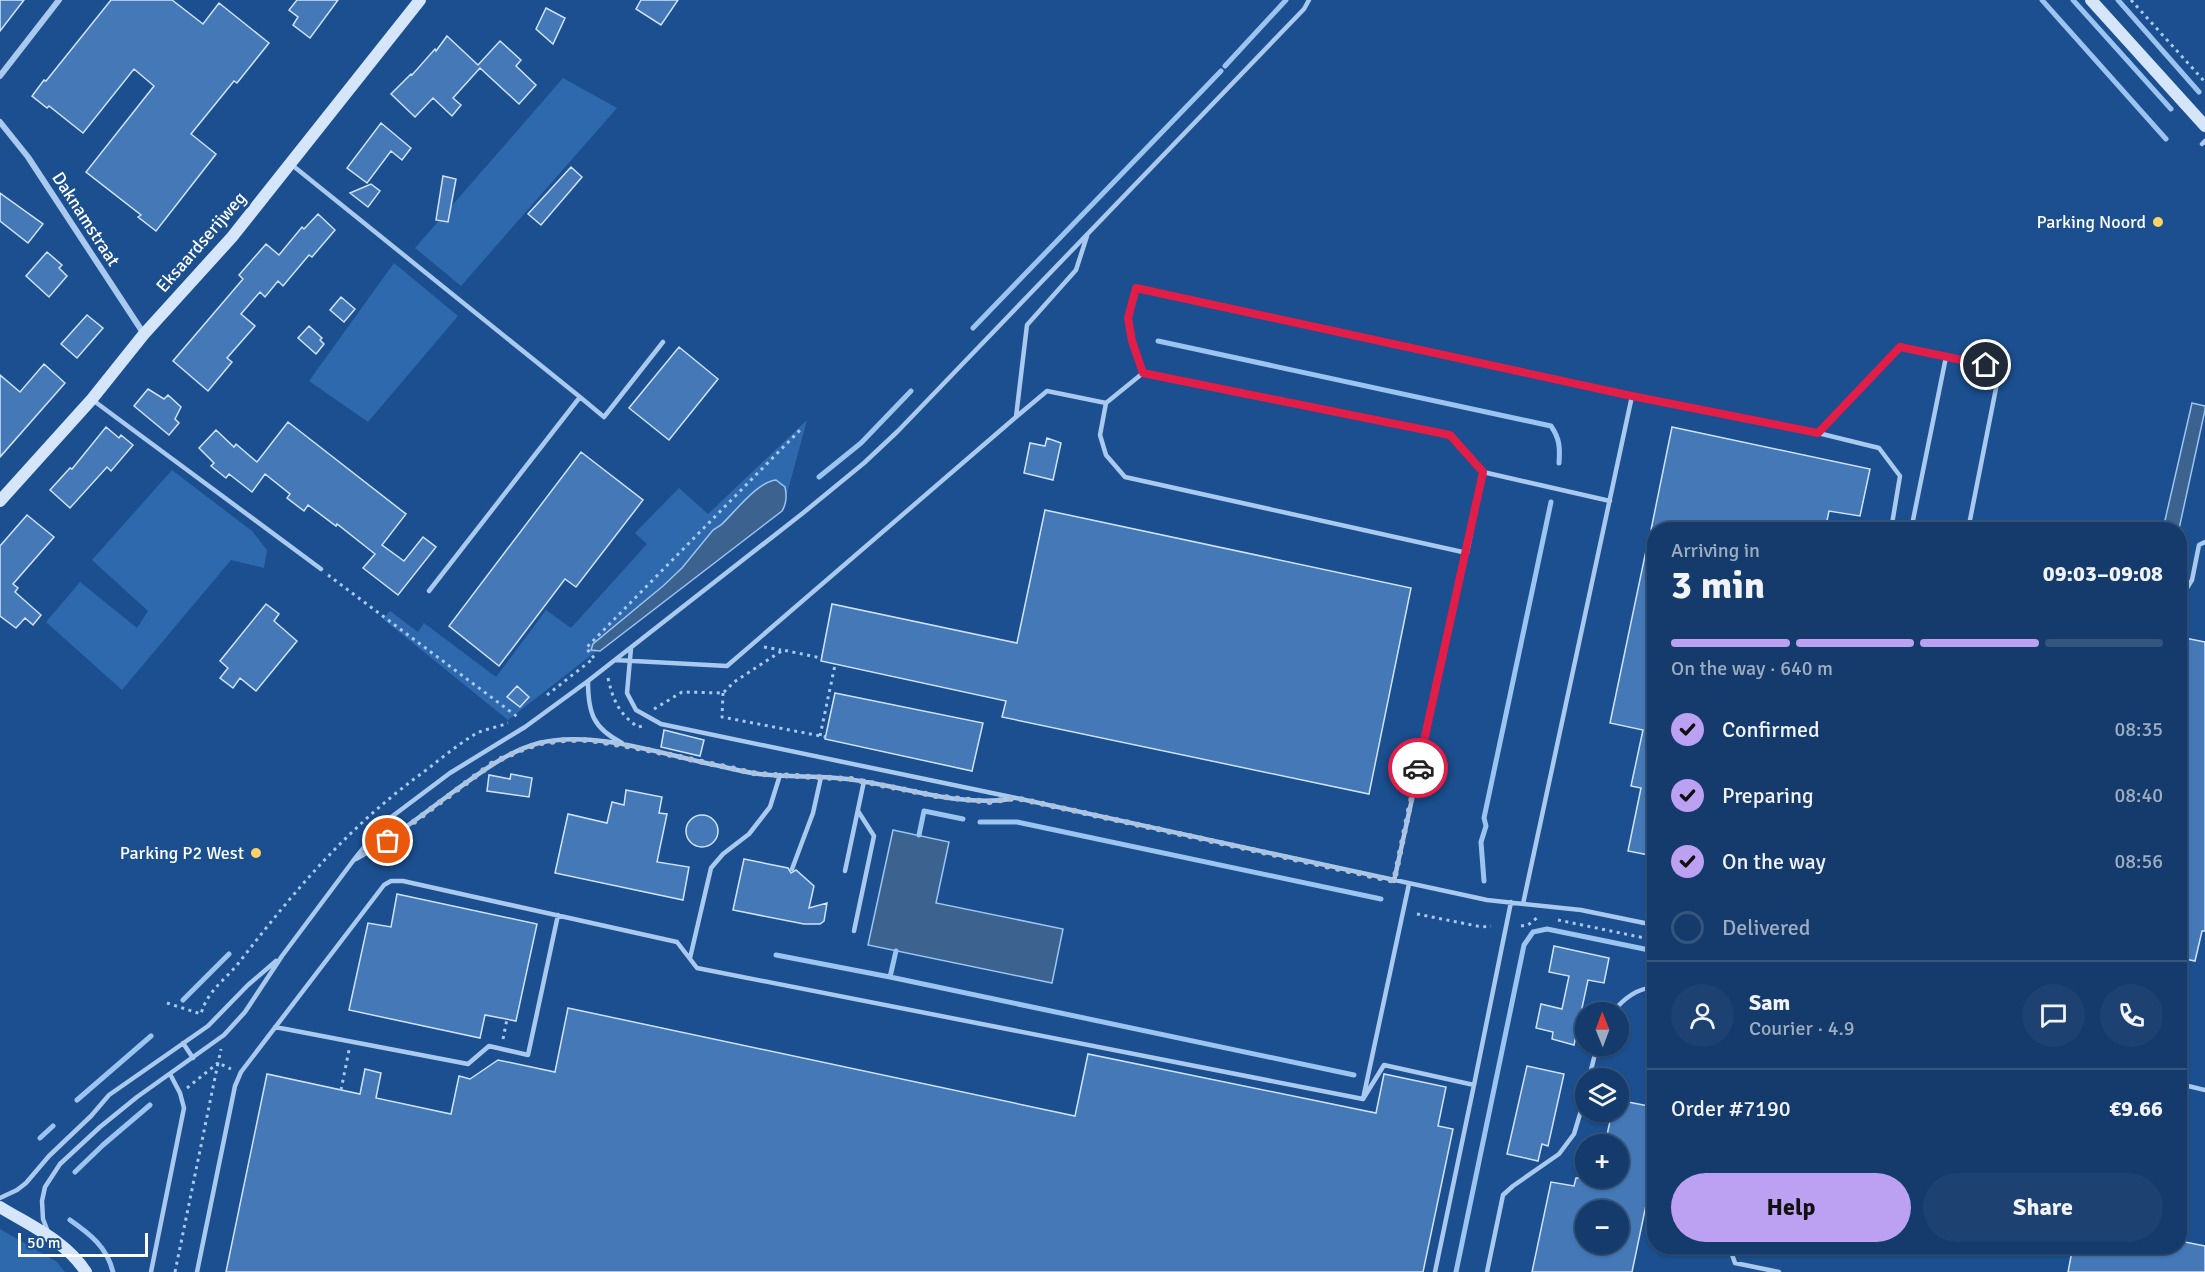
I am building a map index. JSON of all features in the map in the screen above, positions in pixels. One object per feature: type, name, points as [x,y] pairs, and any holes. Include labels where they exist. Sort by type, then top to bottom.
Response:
[{"type":"street","points":[[0,76],[58,0]]},
{"type":"street","name":"Eksaardserijweg","points":[[0,501],[92,399],[144,334],[232,237],[420,0]]},
{"type":"street","points":[[2091,0],[2204,122]]},
{"type":"street","name":"Daknamstraat","points":[[0,122],[28,156],[144,334]]},
{"type":"street","points":[[0,1207],[65,1246],[78,1258],[86,1272]]},
{"type":"lane","points":[[50,1237],[43,1219],[42,1201],[45,1187],[60,1164],[136,1097],[224,1035],[245,1012],[282,956],[353,861],[390,818],[450,772],[525,727],[588,681],[864,463],[898,431],[1087,235],[1304,9],[1309,0]]},
{"type":"lane","points":[[290,163],[604,417],[663,342]]},
{"type":"lane","points":[[1016,417],[1027,325],[1076,270],[1087,235]]},
{"type":"lane","points":[[1143,373],[1132,341],[1128,318],[1136,288],[1632,396],[1818,433],[1878,448],[1900,476],[1891,522]]},
{"type":"lane","points":[[1818,433],[1900,347],[2000,368],[1970,522]]},
{"type":"lane","points":[[1913,522],[1946,357]]},
{"type":"lane","points":[[1143,373],[1106,403],[1100,435],[1106,455],[1125,477],[1466,553]]},
{"type":"lane","points":[[1143,373],[1450,435],[1483,472],[1610,501]]},
{"type":"lane","points":[[615,660],[727,666],[1047,391],[1106,403]]},
{"type":"lane","points":[[1523,904],[1632,396]]},
{"type":"lane","points":[[429,591],[580,398]]},
{"type":"lane","points":[[92,399],[321,569]]},
{"type":"lane","points":[[1394,881],[1483,472]]},
{"type":"lane","points":[[2187,588],[2192,580],[2199,545],[2205,542]]},
{"type":"lane","points":[[630,648],[627,693],[636,710],[661,724],[1487,900],[1581,910],[1647,924]]},
{"type":"lane","points":[[588,681],[590,712],[599,729],[628,746]]},
{"type":"lane","points":[[353,861],[388,841],[493,763],[541,743],[566,740],[590,740],[628,746],[758,774],[864,781],[936,796],[989,802],[1016,798]]},
{"type":"lane","points":[[690,958],[711,868],[723,854],[749,834],[770,807],[780,775]]},
{"type":"lane","points":[[792,869],[813,813],[821,777]]},
{"type":"lane","points":[[845,871],[864,781]]},
{"type":"lane","points":[[854,931],[874,836],[858,811]]},
{"type":"lane","points":[[196,1272],[235,1086],[242,1072],[275,1027],[384,885],[391,881],[402,881],[677,942],[698,968],[1363,1099]]},
{"type":"lane","points":[[1363,1099],[1409,884]]},
{"type":"lane","points":[[1435,1272],[1511,902]]},
{"type":"lane","points":[[275,1027],[468,1064],[489,1046],[528,1055],[558,915]]},
{"type":"lane","points":[[0,1198],[26,1183],[109,1095],[208,1026],[248,985],[282,956]]},
{"type":"lane","points":[[1622,1002],[1628,996],[1647,988]]},
{"type":"lane","points":[[183,1043],[193,1058]]},
{"type":"lane","points":[[1363,1099],[1384,1065],[1474,1085]]},
{"type":"lane","points":[[151,1272],[184,1108],[180,1093],[170,1074]]},
{"type":"lane","points":[[2187,1085],[2205,1089]]},
{"type":"lane","points":[[1487,1272],[1503,1195],[1559,1154],[1574,1134],[1578,1122]]},
{"type":"lane","points":[[1732,1254],[1735,1263],[1779,1272]]},
{"type":"path","points":[[2131,0],[2205,82]]},
{"type":"path","points":[[602,669],[586,648],[803,427]]},
{"type":"path","points":[[321,569],[519,718]]},
{"type":"path","points":[[821,658],[783,650],[734,682],[723,693],[722,717],[826,737]]},
{"type":"path","points":[[820,736],[835,665]]},
{"type":"path","points":[[652,710],[682,692],[723,693]]},
{"type":"path","points":[[1416,914],[1482,927],[1491,926]]},
{"type":"path","points":[[1521,926],[1528,925],[1539,916]]},
{"type":"path","points":[[1551,918],[1647,939]]},
{"type":"path","points":[[167,1003],[201,1014]]},
{"type":"path","points":[[502,1044],[507,1019]]},
{"type":"path","points":[[175,1272],[222,1045]]},
{"type":"path","points":[[341,1090],[349,1050]]},
{"type":"path","points":[[218,1063],[231,1069]]},
{"type":"path","points":[[186,1089],[218,1063]]},
{"type":"shaded area","points":[[563,78],[617,108],[461,286],[415,248]]},
{"type":"shaded area","points":[[394,263],[458,316],[368,422],[309,381]]},
{"type":"shaded area","points":[[2192,403],[2205,406],[2181,522],[2165,522]]},
{"type":"shaded area","points":[[807,420],[784,505],[508,720],[383,619],[390,611],[418,632],[424,623],[496,677],[546,610],[571,628],[647,544],[635,533],[679,488],[708,514]]},
{"type":"shaded area","points":[[172,470],[252,531],[267,550],[264,568],[231,560],[122,690],[46,622],[80,582],[137,628],[148,611],[92,560]]},
{"type":"shaded area","points":[[776,480],[786,490],[786,502],[782,511],[600,651],[591,650],[593,644],[682,568],[713,530],[721,525],[747,498],[761,486]]},
{"type":"shaded area","points":[[893,830],[949,842],[936,903],[1063,929],[1052,983],[868,945]]},
{"type":"shaded area","points":[[0,1229],[57,1262],[65,1272],[0,1272]]},
{"type":"building","points":[[0,0],[24,0],[0,31]]},
{"type":"building","points":[[111,0],[172,0],[203,24],[219,3],[269,43],[237,83],[234,81],[191,134],[216,154],[156,231],[138,217],[141,215],[86,172],[154,86],[134,69],[83,133],[49,106],[47,108],[32,96]]},
{"type":"building","points":[[297,0],[338,0],[310,38],[293,25],[298,17],[289,10]]},
{"type":"building","points":[[641,0],[678,0],[661,25],[636,9]]},
{"type":"building","points":[[546,8],[565,18],[553,44],[536,29]]},
{"type":"building","points":[[447,36],[478,65],[500,41],[521,60],[516,66],[536,85],[519,104],[480,68],[453,98],[461,105],[452,116],[433,98],[415,117],[391,94],[435,49],[436,51]]},
{"type":"building","points":[[381,123],[411,148],[402,160],[391,151],[367,183],[347,168]]},
{"type":"building","points":[[571,167],[582,177],[541,225],[528,214]]},
{"type":"building","points":[[443,176],[456,179],[448,222],[436,220]]},
{"type":"building","points":[[371,184],[380,191],[368,207],[350,193]]},
{"type":"building","points":[[0,193],[43,224],[28,243],[0,221]]},
{"type":"building","points":[[318,214],[335,230],[312,257],[309,255],[283,286],[278,281],[265,297],[260,292],[241,314],[255,326],[227,358],[232,362],[208,391],[173,361],[243,279],[239,275],[266,244],[279,255],[302,227],[304,229]]},
{"type":"building","points":[[47,252],[62,265],[59,268],[67,276],[49,297],[26,276]]},
{"type":"building","points":[[341,297],[355,309],[344,322],[330,310]]},
{"type":"building","points":[[87,315],[103,328],[77,358],[61,344]]},
{"type":"building","points":[[309,326],[322,338],[320,340],[324,344],[316,354],[298,338]]},
{"type":"building","points":[[679,347],[718,379],[669,440],[629,408]]},
{"type":"building","points":[[44,364],[65,383],[0,457],[0,375],[20,392]]},
{"type":"building","points":[[148,389],[164,399],[168,395],[181,407],[175,419],[179,423],[169,435],[134,406]]},
{"type":"building","points":[[288,422],[406,514],[382,545],[404,561],[423,537],[436,547],[398,595],[363,568],[375,554],[337,524],[336,526],[308,505],[304,511],[287,498],[290,494],[265,474],[252,492],[229,474],[226,478],[211,466],[214,463],[199,448],[216,430],[234,447],[236,444],[257,462]]},
{"type":"building","points":[[106,427],[119,438],[121,435],[133,445],[111,471],[107,467],[70,508],[50,490],[70,468],[72,469]]},
{"type":"building","points":[[1672,427],[1870,469],[1860,516],[1829,511],[1827,522],[1653,522]]},
{"type":"building","points":[[1047,438],[1061,443],[1053,480],[1024,473],[1030,443],[1045,446]]},
{"type":"building","points":[[581,452],[643,500],[576,587],[565,579],[499,666],[449,626]]},
{"type":"building","points":[[1045,510],[1411,588],[1369,794],[1002,717],[1006,701],[821,661],[832,604],[1017,643]]},
{"type":"building","points":[[27,515],[54,537],[13,584],[18,588],[15,592],[41,615],[33,625],[25,618],[16,628],[0,616],[0,546]]},
{"type":"building","points":[[1647,546],[1647,855],[1628,851],[1641,788],[1631,786],[1643,730],[1610,723]]},
{"type":"building","points":[[266,604],[279,614],[274,621],[297,641],[256,691],[240,678],[233,688],[220,678],[228,668],[220,661]]},
{"type":"building","points":[[2187,638],[2205,642],[2205,931],[2202,931],[2195,961],[2187,959]]},
{"type":"building","points":[[517,686],[529,697],[520,707],[507,697]]},
{"type":"building","points":[[835,693],[983,723],[972,771],[825,739]]},
{"type":"building","points":[[664,730],[704,740],[700,756],[661,747]]},
{"type":"building","points":[[511,774],[532,778],[529,797],[487,791],[489,775],[510,779]]},
{"type":"building","points":[[626,790],[662,797],[659,813],[667,814],[657,862],[689,867],[683,900],[555,873],[568,814],[607,823],[612,802],[624,805]]},
{"type":"building","points":[[702,815],[713,820],[718,831],[713,842],[702,847],[691,842],[686,831],[691,820]]},
{"type":"building","points":[[744,859],[788,868],[791,873],[796,870],[814,886],[809,908],[827,903],[824,921],[820,924],[804,924],[733,910]]},
{"type":"building","points":[[397,894],[537,924],[516,1021],[485,1015],[480,1038],[349,1010],[368,923],[391,927]]},
{"type":"building","points":[[1554,946],[1609,958],[1604,983],[1588,980],[1583,1002],[1575,1002],[1574,1045],[1552,1039],[1553,1032],[1536,1028],[1541,1004],[1562,1009],[1569,976],[1549,972]]},
{"type":"building","points":[[568,1008],[1075,1116],[1088,1054],[1376,1113],[1384,1074],[1446,1087],[1438,1126],[1453,1129],[1423,1272],[226,1272],[267,1074],[360,1094],[365,1069],[381,1073],[376,1098],[451,1114],[459,1076],[470,1079],[498,1060],[555,1072]]},
{"type":"building","points":[[1527,1066],[1564,1074],[1548,1146],[1542,1144],[1538,1161],[1507,1154]]},
{"type":"building","points":[[1629,1102],[1647,1106],[1647,1200],[1632,1272],[1532,1272],[1551,1182],[1574,1186],[1575,1182],[1575,1188],[1629,1188],[1629,1134],[1607,1134],[1610,1122],[1629,1122]]},
{"type":"building","points":[[2187,1242],[2205,1246],[2205,1272],[2068,1272],[2071,1254],[2187,1254]]},
{"type":"waterway","points":[[1225,66],[1286,0]]},
{"type":"waterway","points":[[2042,0],[2166,139]]},
{"type":"waterway","points":[[2073,0],[2171,109]]},
{"type":"waterway","points":[[2118,0],[2199,92]]},
{"type":"waterway","points":[[973,328],[1221,71]]},
{"type":"waterway","points":[[1158,341],[1551,426],[1559,444],[1559,463]]},
{"type":"waterway","points":[[819,477],[861,443],[911,391]]},
{"type":"waterway","points":[[1484,881],[1481,842],[1486,826],[1484,818],[1551,502]]},
{"type":"waterway","points":[[919,835],[924,811],[963,819]]},
{"type":"waterway","points":[[980,822],[1017,822],[1381,899]]},
{"type":"waterway","points":[[1456,1272],[1524,945],[1533,932],[1547,929],[1647,950]]},
{"type":"waterway","points":[[896,951],[890,977],[1354,1075]]},
{"type":"waterway","points":[[183,1000],[229,954]]},
{"type":"waterway","points":[[776,955],[890,977]]},
{"type":"waterway","points":[[77,1100],[151,1036]]},
{"type":"waterway","points":[[75,1172],[150,1105]]},
{"type":"waterway","points":[[40,1138],[53,1126]]},
{"type":"waterway","points":[[70,1220],[102,1248],[113,1272]]},
{"type":"way so far","points":[[388,841],[493,763],[541,743],[590,740],[758,774],[851,779],[936,796],[989,802],[1016,798],[1394,881],[1418,768]]},
{"type":"place","name":"Parking Noord","points":[[2158,222]]},
{"type":"place","name":"Parking P2 West","points":[[256,853]]},
{"type":"route","points":[[1418,768],[1483,472],[1450,435],[1143,373],[1132,341],[1128,318],[1136,288],[1632,396],[1818,433],[1900,347],[1986,365]]}]
